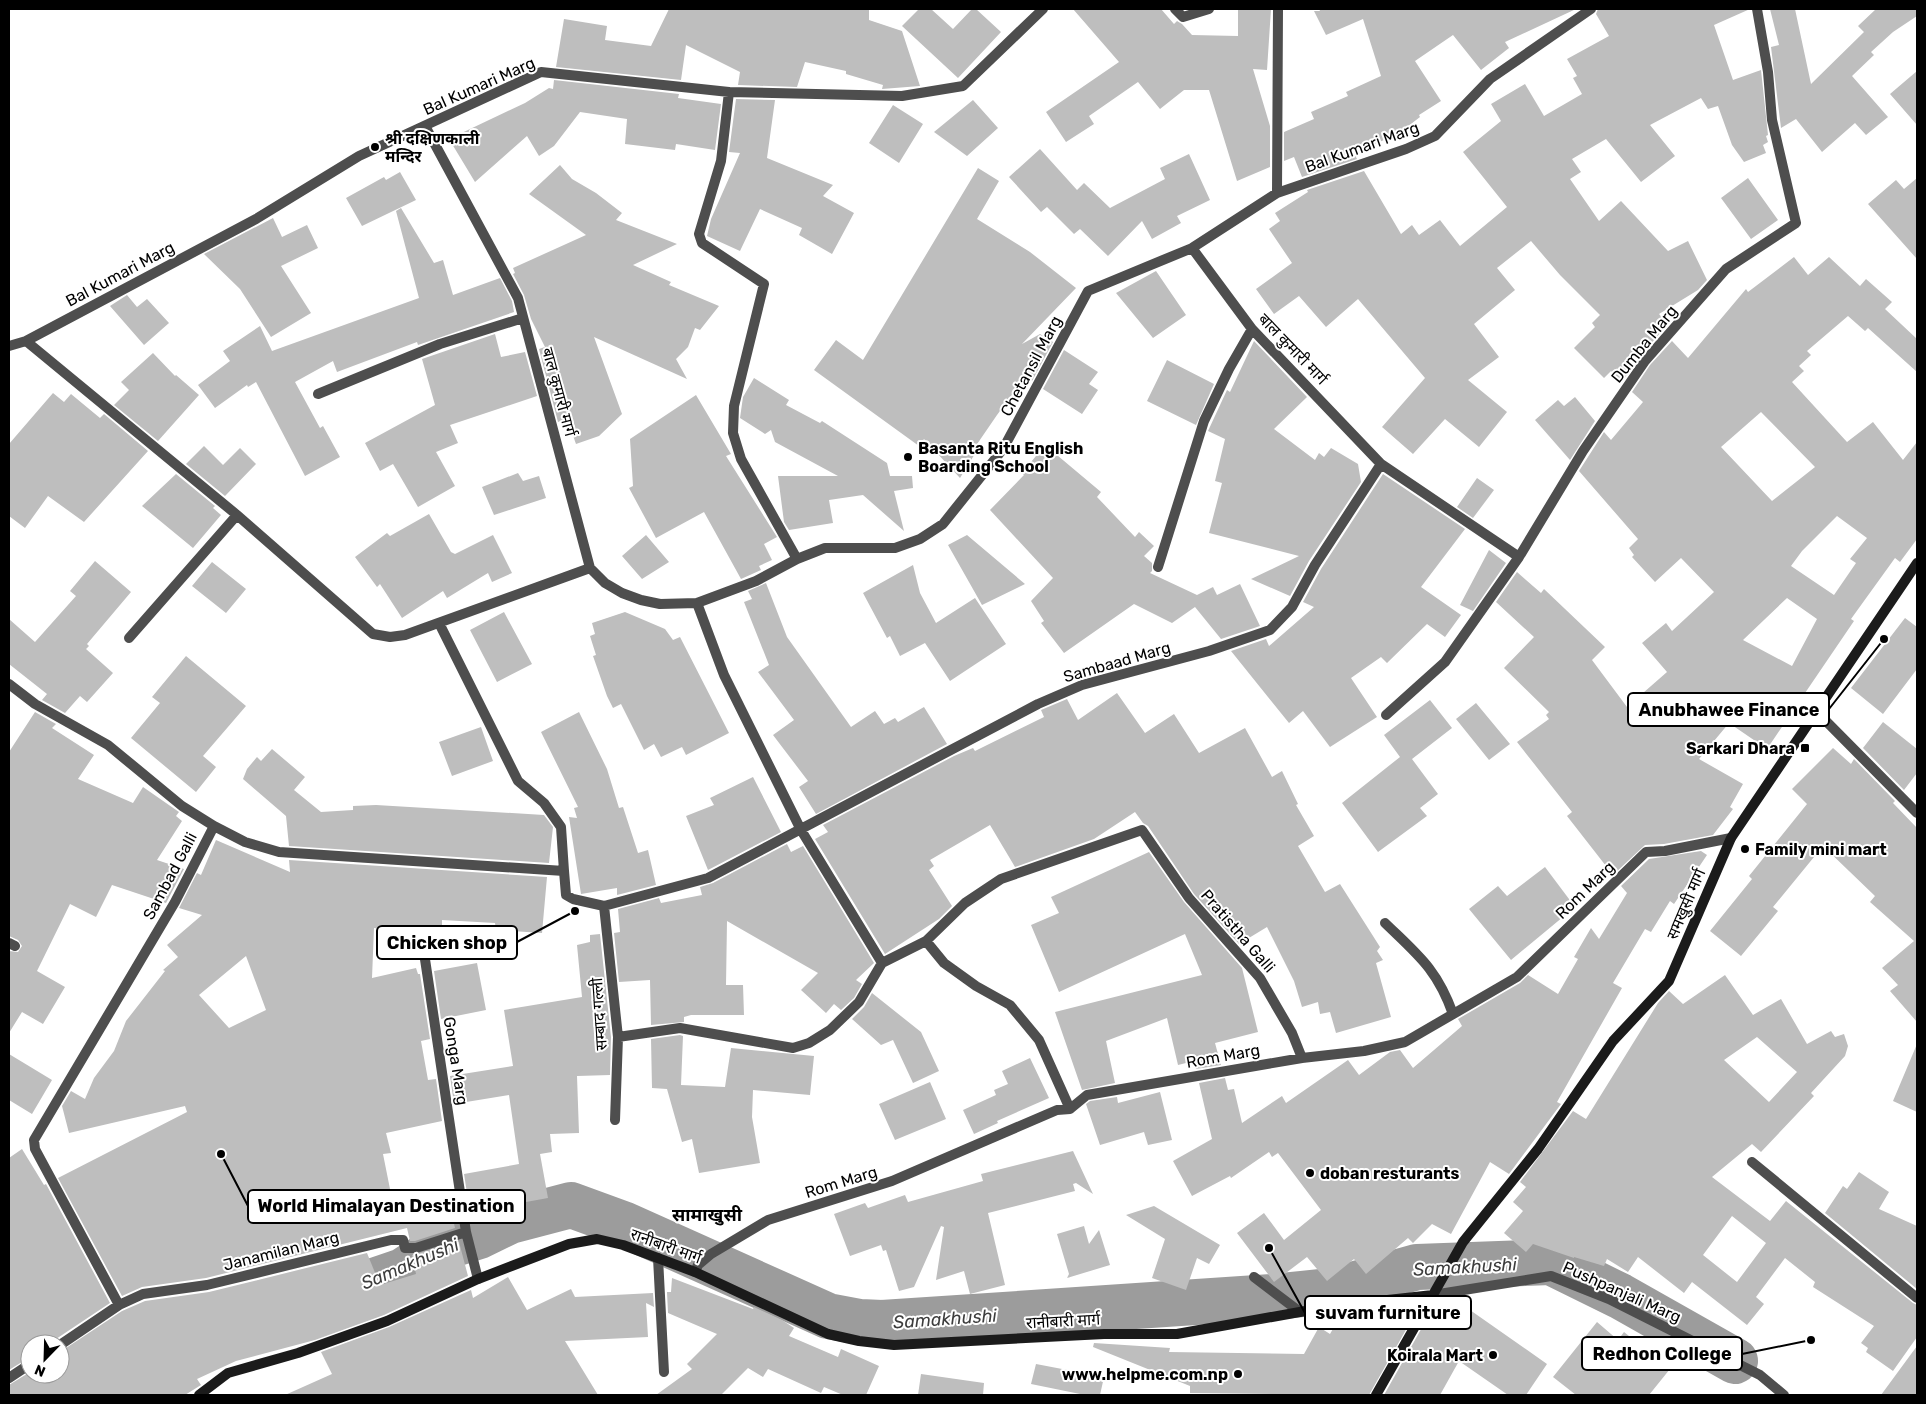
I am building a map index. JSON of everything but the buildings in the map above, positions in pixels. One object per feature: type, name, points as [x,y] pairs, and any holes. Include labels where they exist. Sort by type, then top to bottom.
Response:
[{"type":"street","name":"Bal Kumari Marg","points":[[9,346],[26,341],[256,219],[359,156],[541,72],[729,92],[902,96],[963,86],[1043,9]]},
{"type":"street","points":[[1175,9],[1183,17],[1208,9]]},
{"type":"street","points":[[1277,193],[1278,9]]},
{"type":"street","name":"Bal Kumari Marg","points":[[1192,248],[1277,193],[1406,149],[1435,136],[1490,80],[1591,9]]},
{"type":"street","name":"Dumba Marg","points":[[1519,557],[1583,451],[1645,361],[1726,269],[1796,223],[1772,120],[1768,72],[1757,9]]},
{"type":"street","points":[[729,92],[721,161],[699,238],[702,243],[764,284],[734,406],[732,433],[741,459],[797,559]]},
{"type":"street","name":"बाल कुमारी मार्ग","points":[[425,126],[518,298],[590,568]]},
{"type":"street","name":"बाल कुमारी मार्ग","points":[[1192,248],[1252,329],[1381,464]]},
{"type":"street","name":"Chetansil Marg","points":[[698,603],[756,581],[797,559],[825,548],[894,548],[920,539],[943,524],[1003,448],[1088,292],[1192,248]]},
{"type":"street","points":[[318,394],[440,344],[523,318]]},
{"type":"street","points":[[1158,567],[1204,421],[1229,369],[1252,329]]},
{"type":"street","points":[[26,341],[237,514],[373,634],[390,637],[405,635],[590,568],[605,583],[622,593],[641,600],[660,604],[698,603],[724,675],[801,830],[882,962]]},
{"type":"street","points":[[1381,464],[1519,557],[1445,662],[1386,715]]},
{"type":"street","name":"Sambaad Marg","points":[[604,906],[708,878],[1038,704],[1082,685],[1209,651],[1270,630],[1292,607],[1315,565],[1381,464]]},
{"type":"street","points":[[129,638],[237,514]]},
{"type":"street","name":"समखुसी मार्ग","points":[[1376,1395],[1463,1242],[1538,1148],[1613,1041],[1669,981],[1731,838],[1917,563]]},
{"type":"street","points":[[439,623],[518,781],[544,803],[561,827],[566,895],[573,899],[604,906]]},
{"type":"street","points":[[9,684],[35,704],[108,745],[182,806],[214,826]]},
{"type":"street","points":[[1816,711],[1917,814]]},
{"type":"street","name":"Sambad Galli","points":[[119,1306],[36,1148],[34,1140],[175,902],[214,826],[245,842],[279,852],[564,871]]},
{"type":"street","name":"Pratistha Galli","points":[[926,941],[965,903],[1001,879],[1142,830],[1189,898],[1260,978],[1292,1033],[1302,1058]]},
{"type":"street","name":"Rom Marg","points":[[696,1268],[711,1254],[768,1220],[892,1181],[1057,1110],[1070,1110],[1087,1095],[1302,1058],[1364,1051],[1405,1042],[1517,977],[1646,852],[1664,851],[1731,838]]},
{"type":"street","name":"सम्बाद गल्ली","points":[[604,906],[618,1037],[615,1120]]},
{"type":"street","points":[[1385,923],[1431,968],[1445,991],[1453,1014]]},
{"type":"street","points":[[618,1037],[680,1028],[793,1048],[809,1043],[835,1025],[859,1002],[882,962],[926,941],[944,963],[976,986],[1010,1005],[1039,1040],[1070,1110]]},
{"type":"street","name":"Gonga Marg","points":[[423,946],[460,1180],[466,1232]]},
{"type":"street","points":[[1752,1162],[1917,1298]]},
{"type":"street","points":[[466,1232],[478,1279]]},
{"type":"street","name":"Janamilan Marg","points":[[70,1338],[119,1306],[143,1294],[207,1285],[391,1240],[403,1240],[405,1248],[416,1248],[466,1232]]},
{"type":"street","name":"रानीबारी मार्ग","points":[[199,1395],[228,1373],[298,1353],[387,1321],[478,1279],[569,1244],[597,1239],[623,1245],[658,1258],[696,1268],[828,1334],[859,1341],[894,1345],[1104,1334],[1177,1334],[1362,1302],[1432,1295]]},
{"type":"street","points":[[658,1258],[664,1372]]},
{"type":"street","name":"Pushpanjali Marg","points":[[1432,1295],[1551,1276],[1609,1299],[1760,1375],[1784,1395]]},
{"type":"street","points":[[1254,1277],[1300,1312]]},
{"type":"street","points":[[9,1378],[20,1371]]},
{"type":"waterway","name":"Samakhushi","points":[[318,1300],[403,1271],[435,1250],[479,1236],[510,1221],[571,1205],[623,1224],[828,1316],[860,1322],[882,1323],[1272,1297],[1331,1291],[1417,1267],[1551,1262],[1620,1296],[1735,1361]]},
{"type":"place","name":"श्री दक्षिणकाली मन्दिर","points":[[375,147]]},
{"type":"place","name":"Basanta Ritu English Boarding School","points":[[908,457]]},
{"type":"place","name":"Anubhawee Finance","points":[[1884,639]]},
{"type":"place","name":"Sarkari Dhara","points":[[1805,748]]},
{"type":"place","name":"Family mini mart","points":[[1745,849]]},
{"type":"place","name":"Chicken shop","points":[[575,911]]},
{"type":"place","name":"World Himalayan Destination","points":[[221,1154]]},
{"type":"place","name":"doban resturants","points":[[1310,1173]]},
{"type":"place","name":"suvam furniture","points":[[1269,1248]]},
{"type":"place","name":"Redhon College","points":[[1811,1340]]},
{"type":"place","name":"Koirala Mart","points":[[1493,1355]]},
{"type":"place","name":"www.helpme.com.np","points":[[1238,1374]]},
{"type":"district","name":"सामाखुसी","points":[[707,1215]]}]
